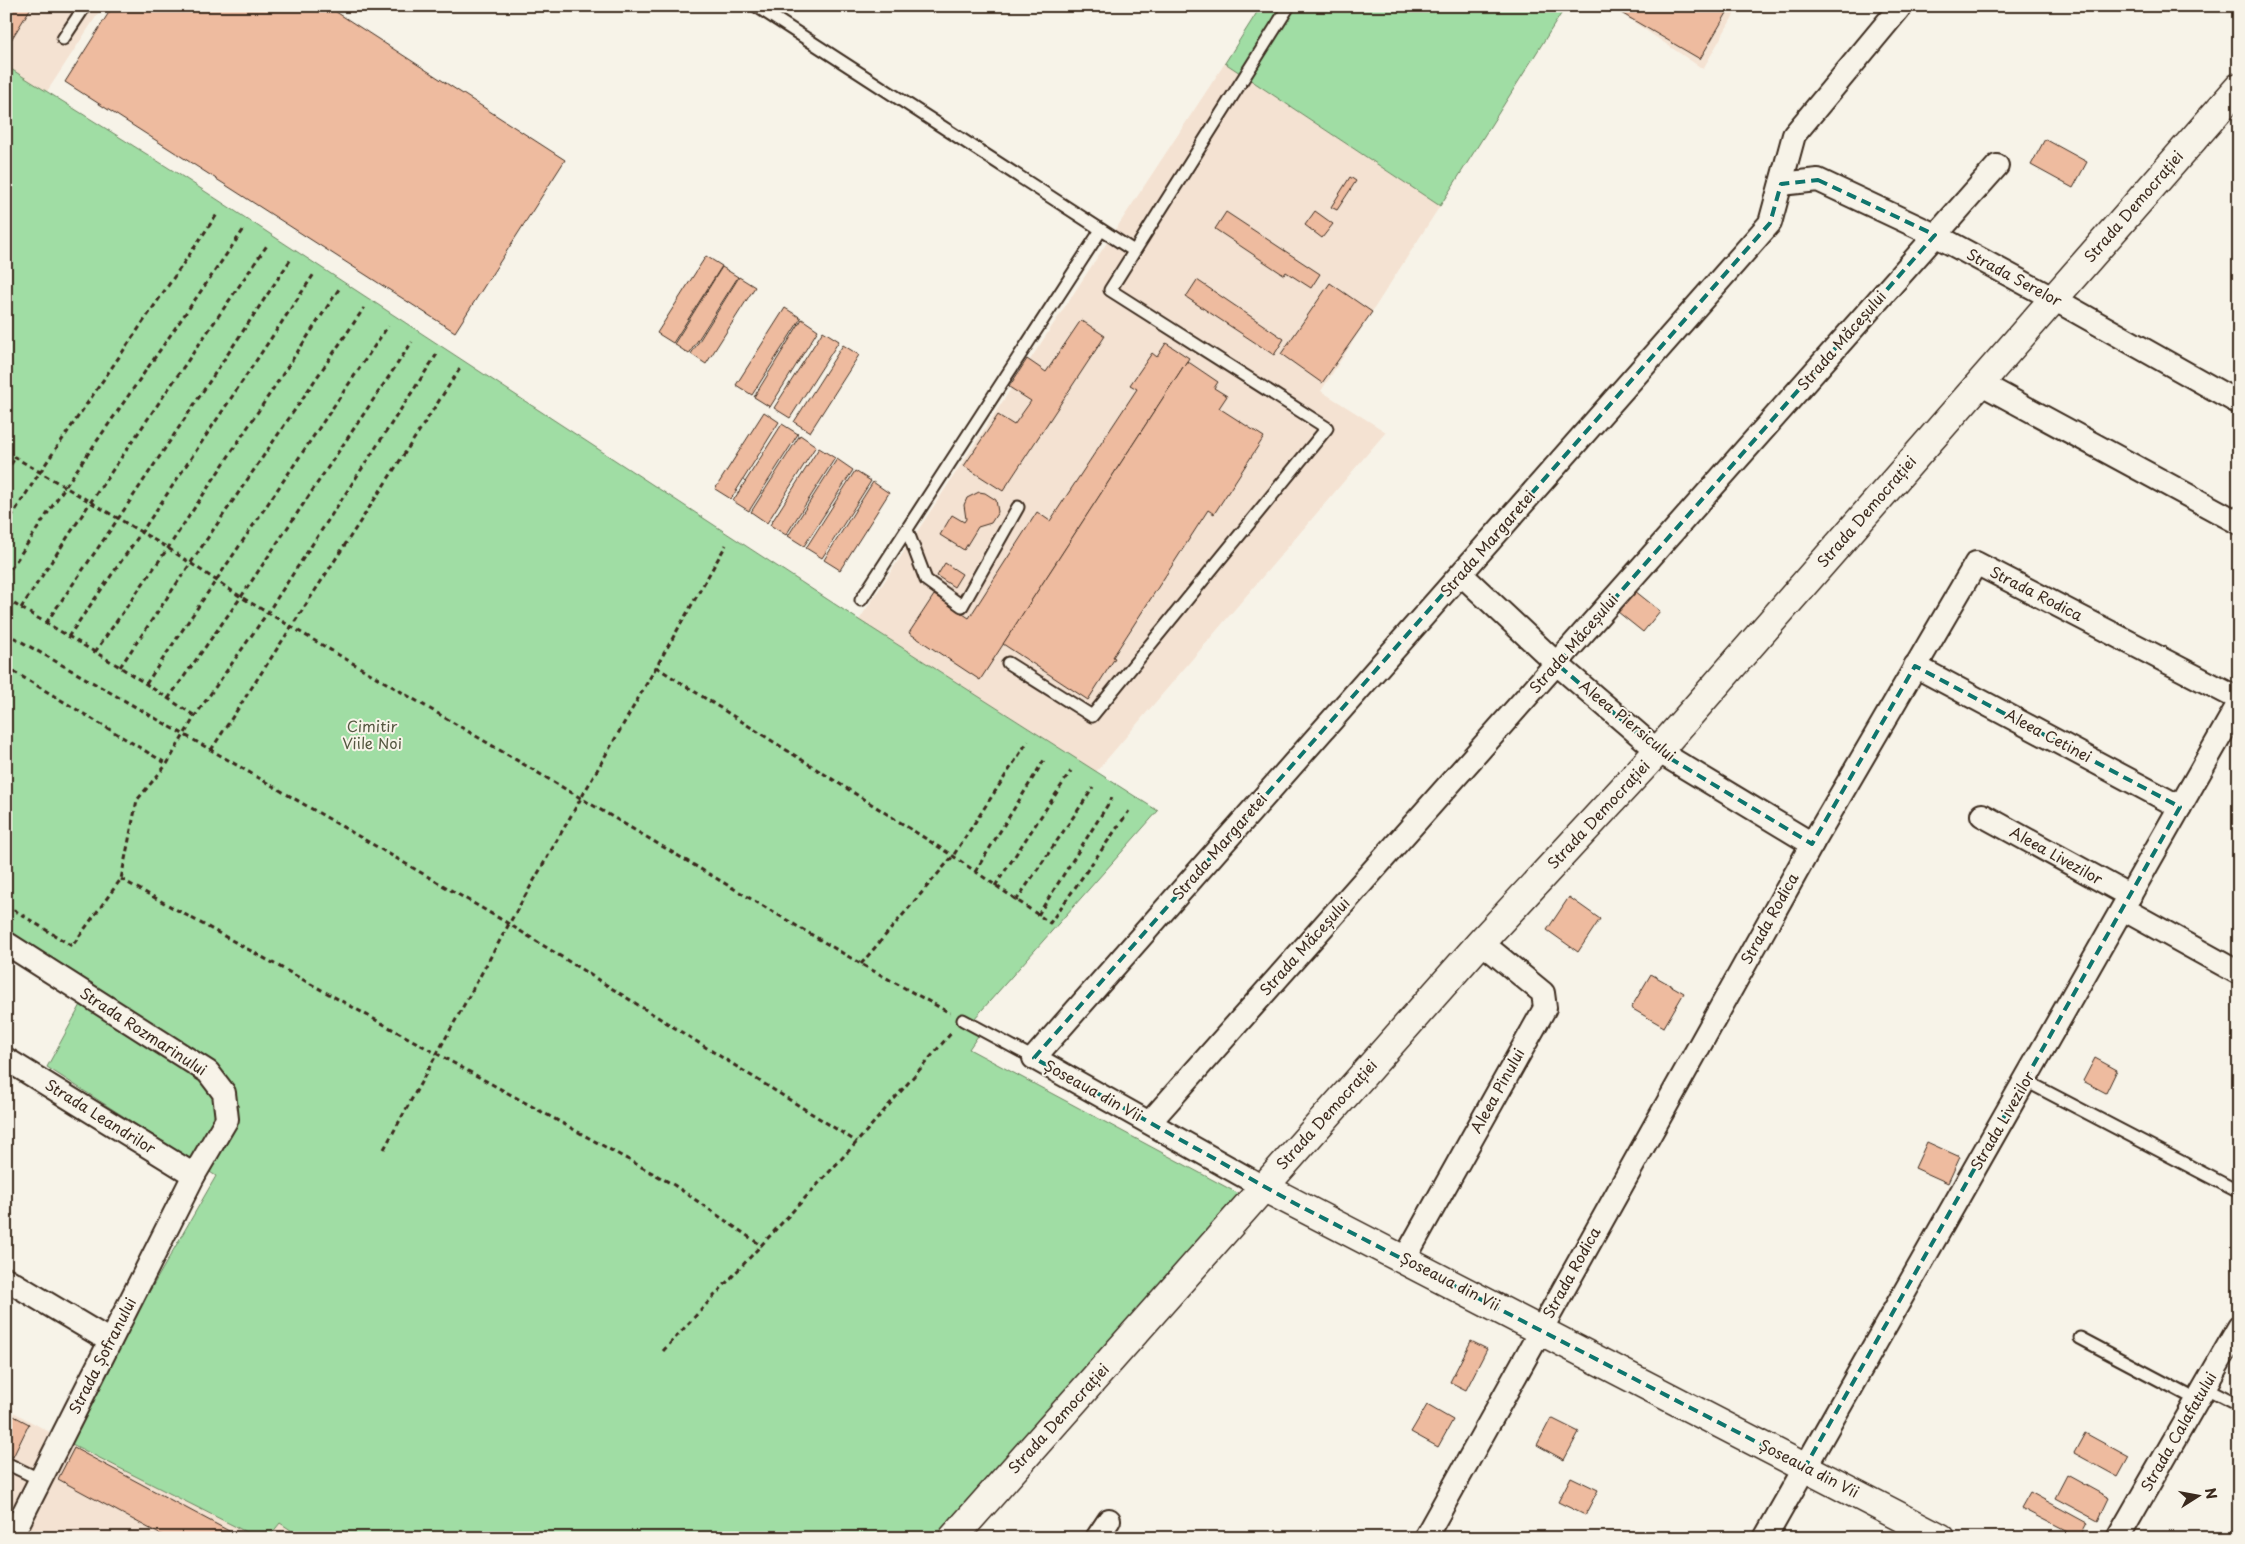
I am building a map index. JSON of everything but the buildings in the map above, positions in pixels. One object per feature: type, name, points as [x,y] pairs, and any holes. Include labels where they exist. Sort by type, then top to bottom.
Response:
[{"type":"street","name":"Strada Margaretei","points":[[1034,1058],[1770,223],[1794,135],[1901,6]]},
{"type":"street","name":"Strada Democrației","points":[[953,1538],[1481,942],[1658,751],[2239,87]]},
{"type":"street","name":"Strada Măceșului","points":[[1150,1122],[1997,166]]},
{"type":"street","name":"Strada Serelor","points":[[1781,184],[1818,180],[1935,235],[2054,299],[2239,403]]},
{"type":"street","points":[[1980,383],[2239,522]]},
{"type":"street","name":"Strada Rodica","points":[[1425,1538],[1812,844],[1976,563],[2239,701]]},
{"type":"street","name":"Aleea Piersicului","points":[[1461,574],[1557,664],[1658,751],[1812,844]]},
{"type":"street","name":"Aleea Cetinei","points":[[1915,666],[2180,807]]},
{"type":"street","name":"Strada Livezilor","points":[[1765,1538],[2239,701]]},
{"type":"street","name":"Aleea Livezilor","points":[[1982,815],[2237,972]]},
{"type":"street","name":"Aleea Pinului","points":[[1404,1258],[1546,1008],[1543,993],[1481,942]]},
{"type":"street","name":"Strada Rozmarinului","points":[[6,943],[208,1072],[224,1093],[227,1119],[194,1175]]},
{"type":"street","name":"Șoseaua din Vii","points":[[1034,1058],[1263,1187],[1404,1258],[1941,1538]]},
{"type":"street","name":"Strada Leandrilor","points":[[6,1059],[194,1175]]},
{"type":"street","name":"Strada Șofranului","points":[[12,1538],[194,1175]]},
{"type":"street","points":[[6,1279],[110,1341]]},
{"type":"street","name":"Strada Calafatului","points":[[2118,1538],[2239,1327]]},
{"type":"lane","points":[[63,39],[85,6]]},
{"type":"lane","points":[[756,6],[1134,251]]},
{"type":"lane","points":[[1008,663],[1092,716],[1327,428],[1110,290],[1289,6]]},
{"type":"lane","points":[[861,600],[1101,230]]},
{"type":"lane","points":[[907,530],[926,580],[962,606],[1018,507]]},
{"type":"lane","name":"Șoseaua din Vii","points":[[962,1020],[1034,1058]]},
{"type":"lane","points":[[2026,1080],[2239,1192]]},
{"type":"lane","points":[[2080,1338],[2201,1394],[2239,1405]]},
{"type":"lane","points":[[6,1462],[41,1480]]},
{"type":"path","points":[[6,525],[40,472],[218,214]]},
{"type":"path","points":[[6,576],[65,487],[244,229]]},
{"type":"path","points":[[21,608],[90,503],[268,244]]},
{"type":"path","points":[[46,623],[118,519],[291,259]]},
{"type":"path","points":[[68,637],[141,533],[314,274]]},
{"type":"path","points":[[95,652],[168,548],[339,289]]},
{"type":"path","points":[[120,666],[364,308]]},
{"type":"path","points":[[146,684],[388,326]]},
{"type":"path","points":[[168,699],[241,597],[412,342]]},
{"type":"path","points":[[6,905],[72,946],[121,879],[137,800],[168,764],[195,716],[268,612],[438,354]]},
{"type":"path","points":[[211,750],[461,367]]},
{"type":"path","points":[[6,452],[168,548],[241,597],[861,964],[962,1020],[857,1142],[663,1351]]},
{"type":"path","points":[[6,472],[16,458]]},
{"type":"path","points":[[384,1149],[580,798],[726,545]]},
{"type":"path","points":[[6,599],[120,666],[195,716]]},
{"type":"path","points":[[6,633],[509,924],[857,1142]]},
{"type":"path","points":[[656,667],[953,856],[1016,901],[1050,922],[1128,811]]},
{"type":"path","points":[[6,668],[168,764]]},
{"type":"path","points":[[861,964],[953,856],[1028,741]]},
{"type":"path","points":[[975,872],[1044,760]]},
{"type":"path","points":[[995,886],[1071,771]]},
{"type":"path","points":[[1016,901],[1092,788]]},
{"type":"path","points":[[1038,915],[1112,798]]},
{"type":"path","points":[[121,879],[674,1185],[762,1246]]},
{"type":"highlighted area","points":[[1818,180],[1935,235],[1557,664],[1658,751],[1812,844],[1915,666],[2180,807],[1805,1467],[1294,1203],[1034,1058],[1770,223],[1781,184]]},
{"type":"shaded area","points":[[6,6],[103,6],[46,93],[6,66]]},
{"type":"shaded area","points":[[1610,6],[1739,6],[1703,69]]},
{"type":"shaded area","points":[[1225,63],[1440,206],[1321,391],[1386,432],[1096,772],[859,620]]},
{"type":"shaded area","points":[[6,1408],[64,1440],[258,1538],[6,1538]]},
{"type":"shaded area","points":[[280,1523],[303,1538],[268,1538]]},
{"type":"green space","points":[[1261,6],[1566,6],[1440,206],[1225,63]]},
{"type":"green space","name":"Cimitir Viile Noi","points":[[6,66],[180,175],[859,620],[1158,811],[974,1019],[982,1030],[969,1049],[1241,1195],[940,1538],[303,1538],[280,1523],[268,1538],[258,1538],[64,1440],[216,1176],[47,1067],[89,990],[6,936]]}]
